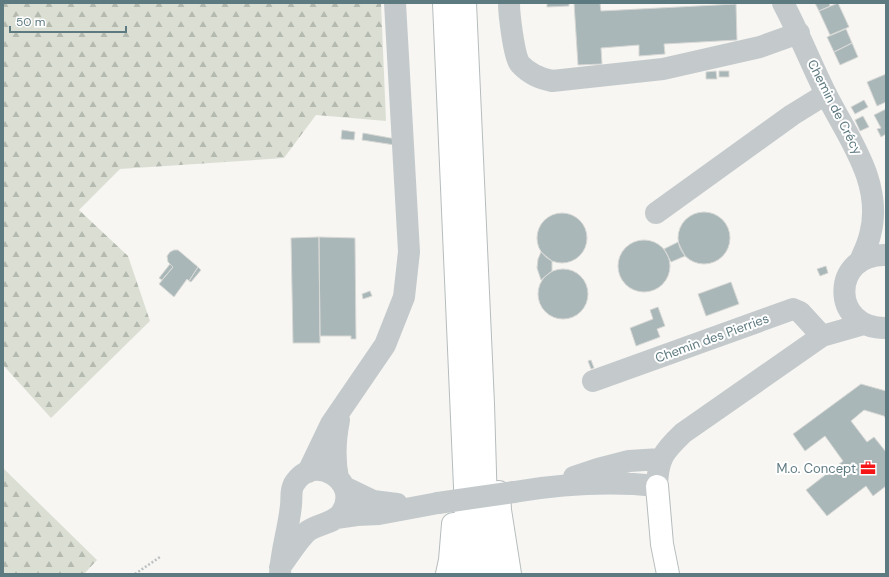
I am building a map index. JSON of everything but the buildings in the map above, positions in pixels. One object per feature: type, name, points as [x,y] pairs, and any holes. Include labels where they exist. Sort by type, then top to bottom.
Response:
[{"type":"highway","points":[[444,3],[465,487],[466,574]]},
{"type":"highway","points":[[465,3],[483,404],[488,574]]},
{"type":"highway","points":[[483,404],[496,417],[500,510],[510,574]]},
{"type":"highway","points":[[657,486],[662,544],[668,574]]},
{"type":"highway","points":[[447,574],[453,531],[453,508],[465,487]]},
{"type":"highway","points":[[656,574],[662,544]]},
{"type":"street","points":[[308,472],[331,424],[385,345],[404,297],[409,252],[395,3]]},
{"type":"street","points":[[509,3],[518,63],[536,77],[552,81],[664,69],[760,47],[799,33]]},
{"type":"street","name":"Chemin de Crécy","points":[[783,3],[799,33],[826,94],[865,166],[870,184],[873,214],[870,235],[860,261],[853,267],[848,276],[844,295],[833,320],[822,336]]},
{"type":"street","points":[[656,213],[792,115],[826,94]]},
{"type":"street","name":"Chemin de Crécy","points":[[873,214],[886,239]]},
{"type":"street","points":[[860,261],[869,256],[886,255]]},
{"type":"street","points":[[844,295],[850,312],[864,324],[876,328],[886,328]]},
{"type":"street","name":"Chemin des Pierries","points":[[593,381],[793,309],[800,312],[822,336]]},
{"type":"street","points":[[291,504],[303,520],[312,524],[380,514],[412,506],[549,486],[600,483],[657,486],[660,460],[666,449],[683,433],[822,336],[864,324]]},
{"type":"street","points":[[280,571],[307,532],[328,522],[342,511],[346,503],[334,460],[335,440],[339,420],[345,404]]},
{"type":"street","points":[[549,486],[598,468],[629,461],[660,460]]},
{"type":"street","points":[[280,571],[293,486],[298,478],[308,472],[324,470],[341,483],[373,501],[412,506]]},
{"type":"path","points":[[135,574],[160,557]]},
{"type":"green space","points":[[3,3],[381,3],[386,121],[316,115],[284,158],[120,169],[79,210],[128,256],[150,321],[51,418],[3,365]]},
{"type":"green space","points":[[3,468],[97,560],[84,574],[3,574]]},
{"type":"place","name":"M.o. Concept","points":[[868,468]]}]
